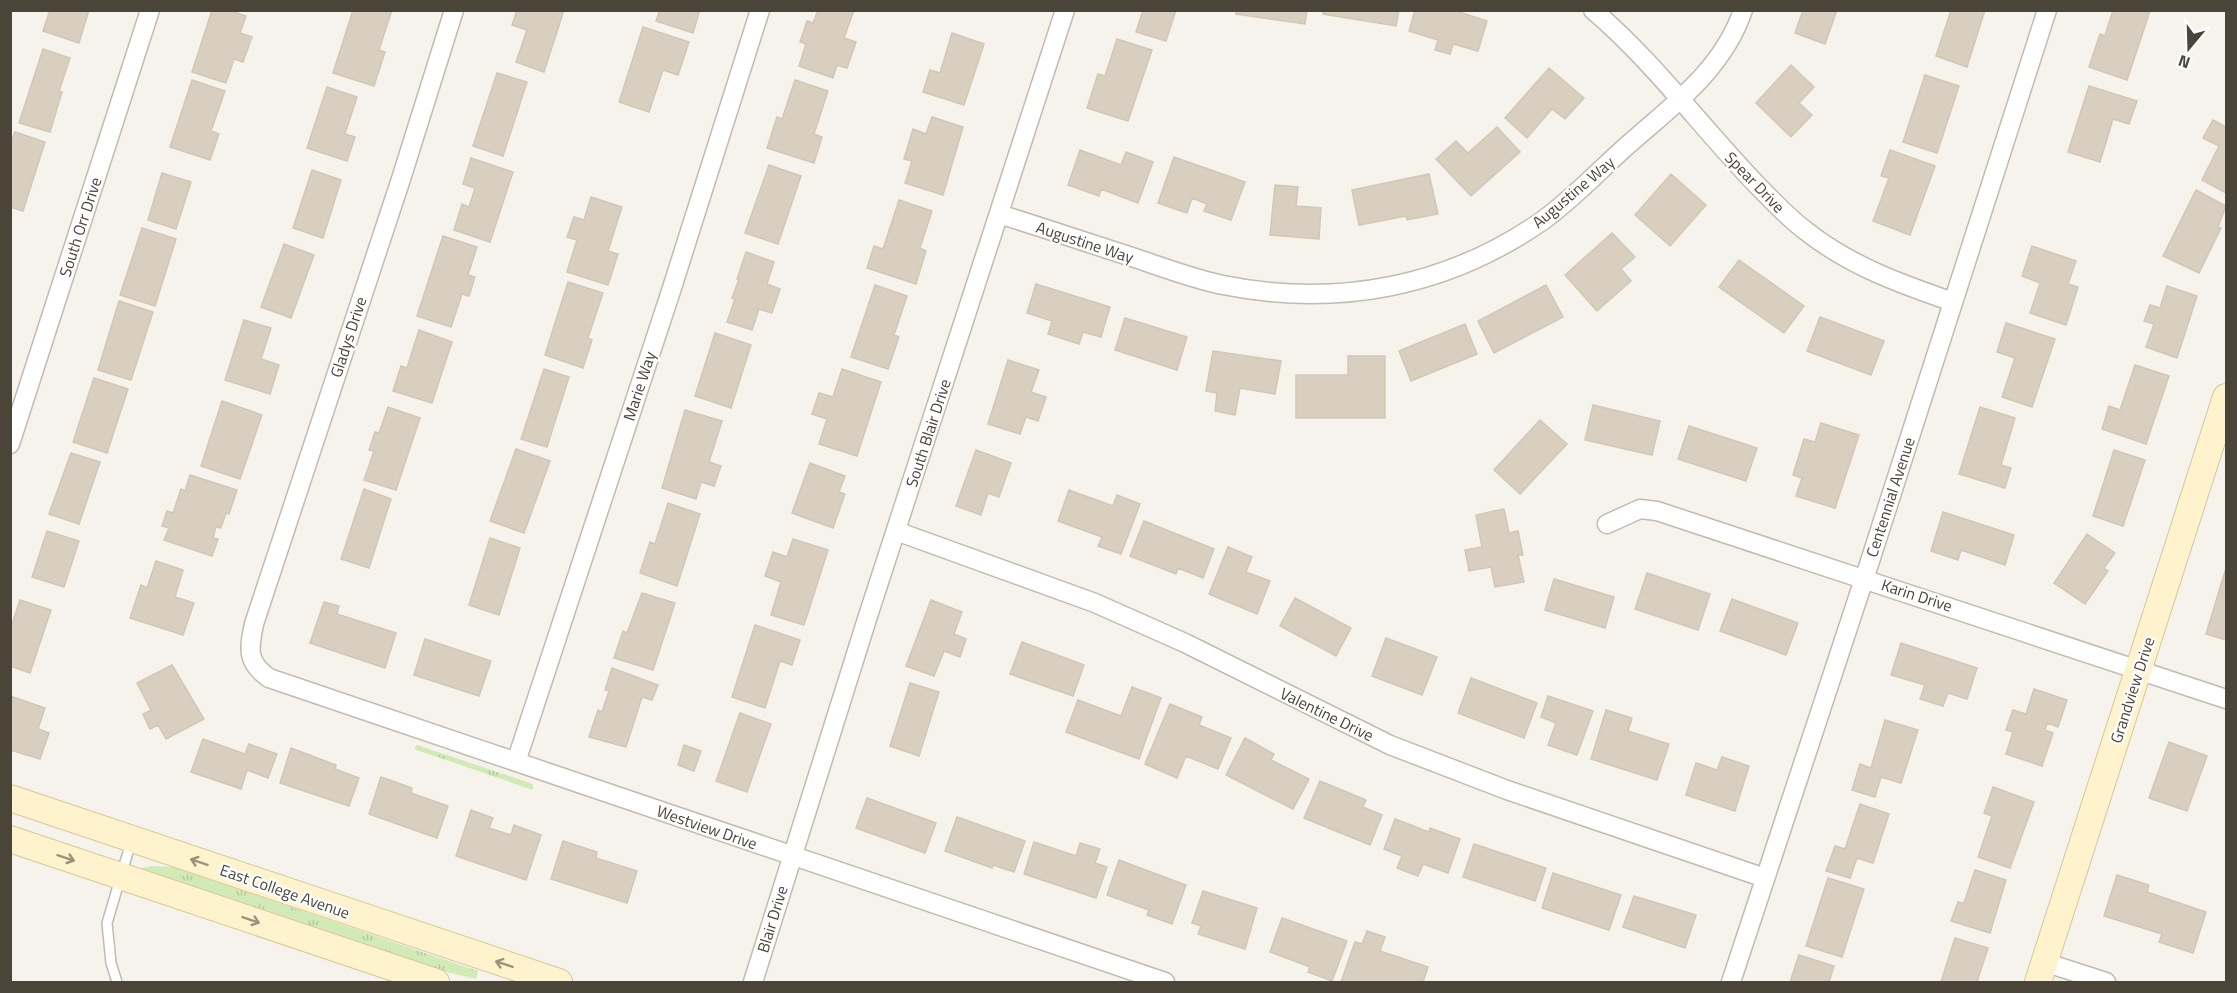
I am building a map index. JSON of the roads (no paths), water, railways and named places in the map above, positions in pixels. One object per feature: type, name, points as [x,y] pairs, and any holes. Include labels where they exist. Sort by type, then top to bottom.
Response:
[{"type":"main road","name":"Grandview Drive","points":[[2041,972],[2226,398]]},
{"type":"main road","name":"East College Avenue","points":[[10,798],[559,982]]},
{"type":"main road","points":[[10,839],[436,982]]},
{"type":"street","name":"South Orr Drive","points":[[10,444],[150,10]]},
{"type":"street","name":"Gladys Drive","points":[[254,663],[251,658],[250,643],[254,624],[401,179],[454,10]]},
{"type":"street","name":"Marie Way","points":[[516,762],[760,10]]},
{"type":"street","name":"South Blair Drive","points":[[791,856],[1065,10]]},
{"type":"street","name":"Spear Drive","points":[[1593,10],[1621,34],[1731,158],[1805,231],[1861,267],[1884,278],[1953,302]]},
{"type":"street","name":"Augustine Way","points":[[999,214],[1222,285],[1272,293],[1333,295],[1395,286],[1452,270],[1494,250],[1542,220],[1697,85],[1724,51],[1743,10]]},
{"type":"street","name":"Centennial Avenue","points":[[1731,982],[2048,10]]},
{"type":"street","name":"Karin Drive","points":[[1607,524],[1640,509],[1657,511],[2226,699]]},
{"type":"street","name":"Valentine Drive","points":[[896,531],[1095,603],[1185,643],[1390,745],[1508,790],[1765,878]]},
{"type":"street","name":"Westview Drive","points":[[254,663],[259,671],[269,678],[1165,982]]},
{"type":"street","name":"Blair Drive","points":[[753,982],[791,856]]},
{"type":"street","points":[[2041,972],[2106,982]]},
{"type":"lane","points":[[117,982],[111,963],[107,923],[132,839]]}]
